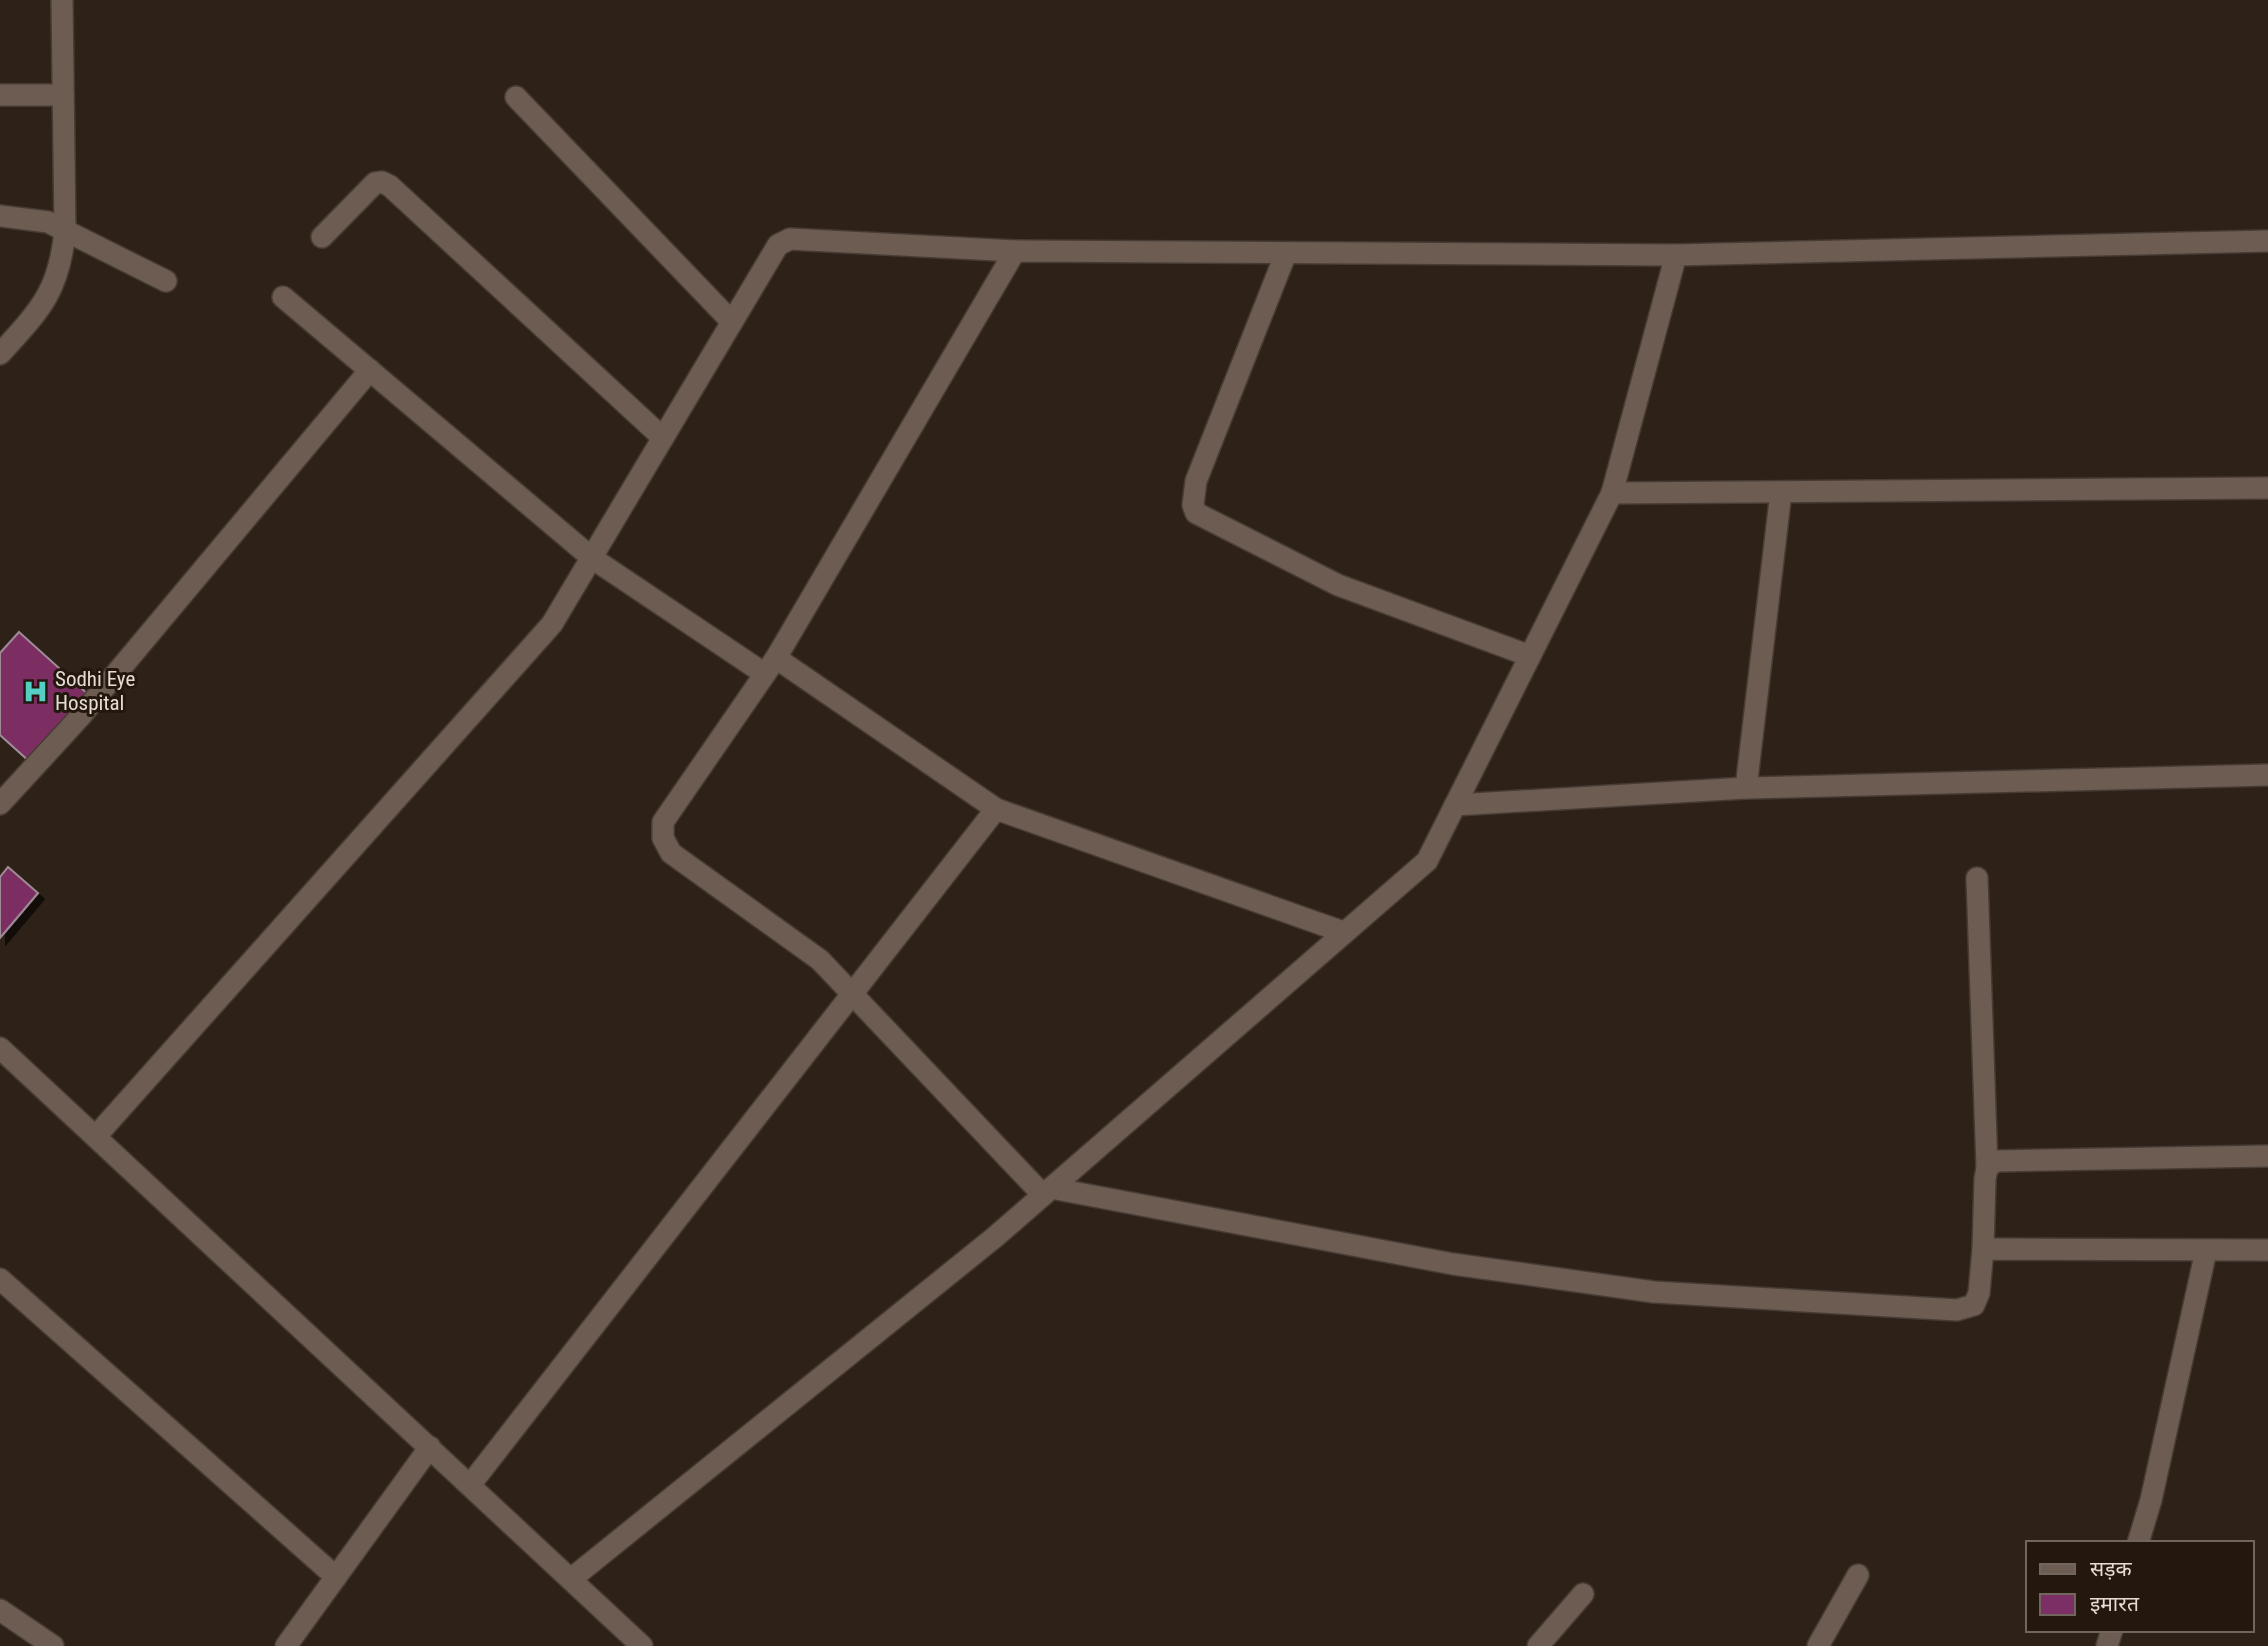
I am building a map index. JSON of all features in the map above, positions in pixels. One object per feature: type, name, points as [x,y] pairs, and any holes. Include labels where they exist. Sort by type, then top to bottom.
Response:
[{"type":"street","points":[[0,354],[29,322],[51,290],[62,266],[65,231],[62,0]]},
{"type":"street","points":[[0,96],[64,95]]},
{"type":"street","points":[[516,97],[732,322]]},
{"type":"street","points":[[322,237],[375,183],[382,182],[390,186],[663,438]]},
{"type":"street","points":[[0,216],[29,218],[65,231],[166,281]]},
{"type":"street","points":[[97,1135],[552,624],[778,245],[790,239],[1014,251],[1676,255],[2268,241]]},
{"type":"street","points":[[1014,251],[771,666],[663,822],[663,838],[671,853],[807,949],[1047,1192],[1453,1265],[1654,1292],[1957,1310],[1974,1305],[1979,1293],[1987,1168],[1977,878]]},
{"type":"street","points":[[1286,253],[1196,481],[1193,505],[1196,513],[1338,586],[1530,656]]},
{"type":"street","points":[[571,1579],[1047,1192],[1427,861],[1612,493],[1676,255]]},
{"type":"street","points":[[283,297],[592,558],[771,666],[996,809],[1343,932]]},
{"type":"street","points":[[0,804],[79,718],[370,370]]},
{"type":"street","points":[[1612,493],[2268,488]]},
{"type":"street","points":[[1746,788],[1782,492]]},
{"type":"street","points":[[1455,804],[1746,788],[2268,775]]},
{"type":"street","points":[[470,1485],[996,809]]},
{"type":"street","points":[[3,1057],[97,1135],[642,1646]]},
{"type":"street","points":[[1987,1168],[1996,1161],[2268,1156]]},
{"type":"street","points":[[1983,1249],[2268,1250]]},
{"type":"street","points":[[2139,1541],[2151,1500],[2206,1251]]},
{"type":"street","points":[[0,1279],[336,1577]]},
{"type":"street","points":[[286,1646],[430,1447]]},
{"type":"street","points":[[1818,1646],[1858,1575]]},
{"type":"street","points":[[1538,1646],[1583,1594]]},
{"type":"street","points":[[0,1610],[53,1646]]},
{"type":"building","points":[[19,632],[90,696],[30,762],[0,735],[0,653]]},
{"type":"building","points":[[8,867],[38,893],[0,938],[0,877]]},
{"type":"place","name":"Sodhi Eye Hospital","points":[[35,691]]}]
